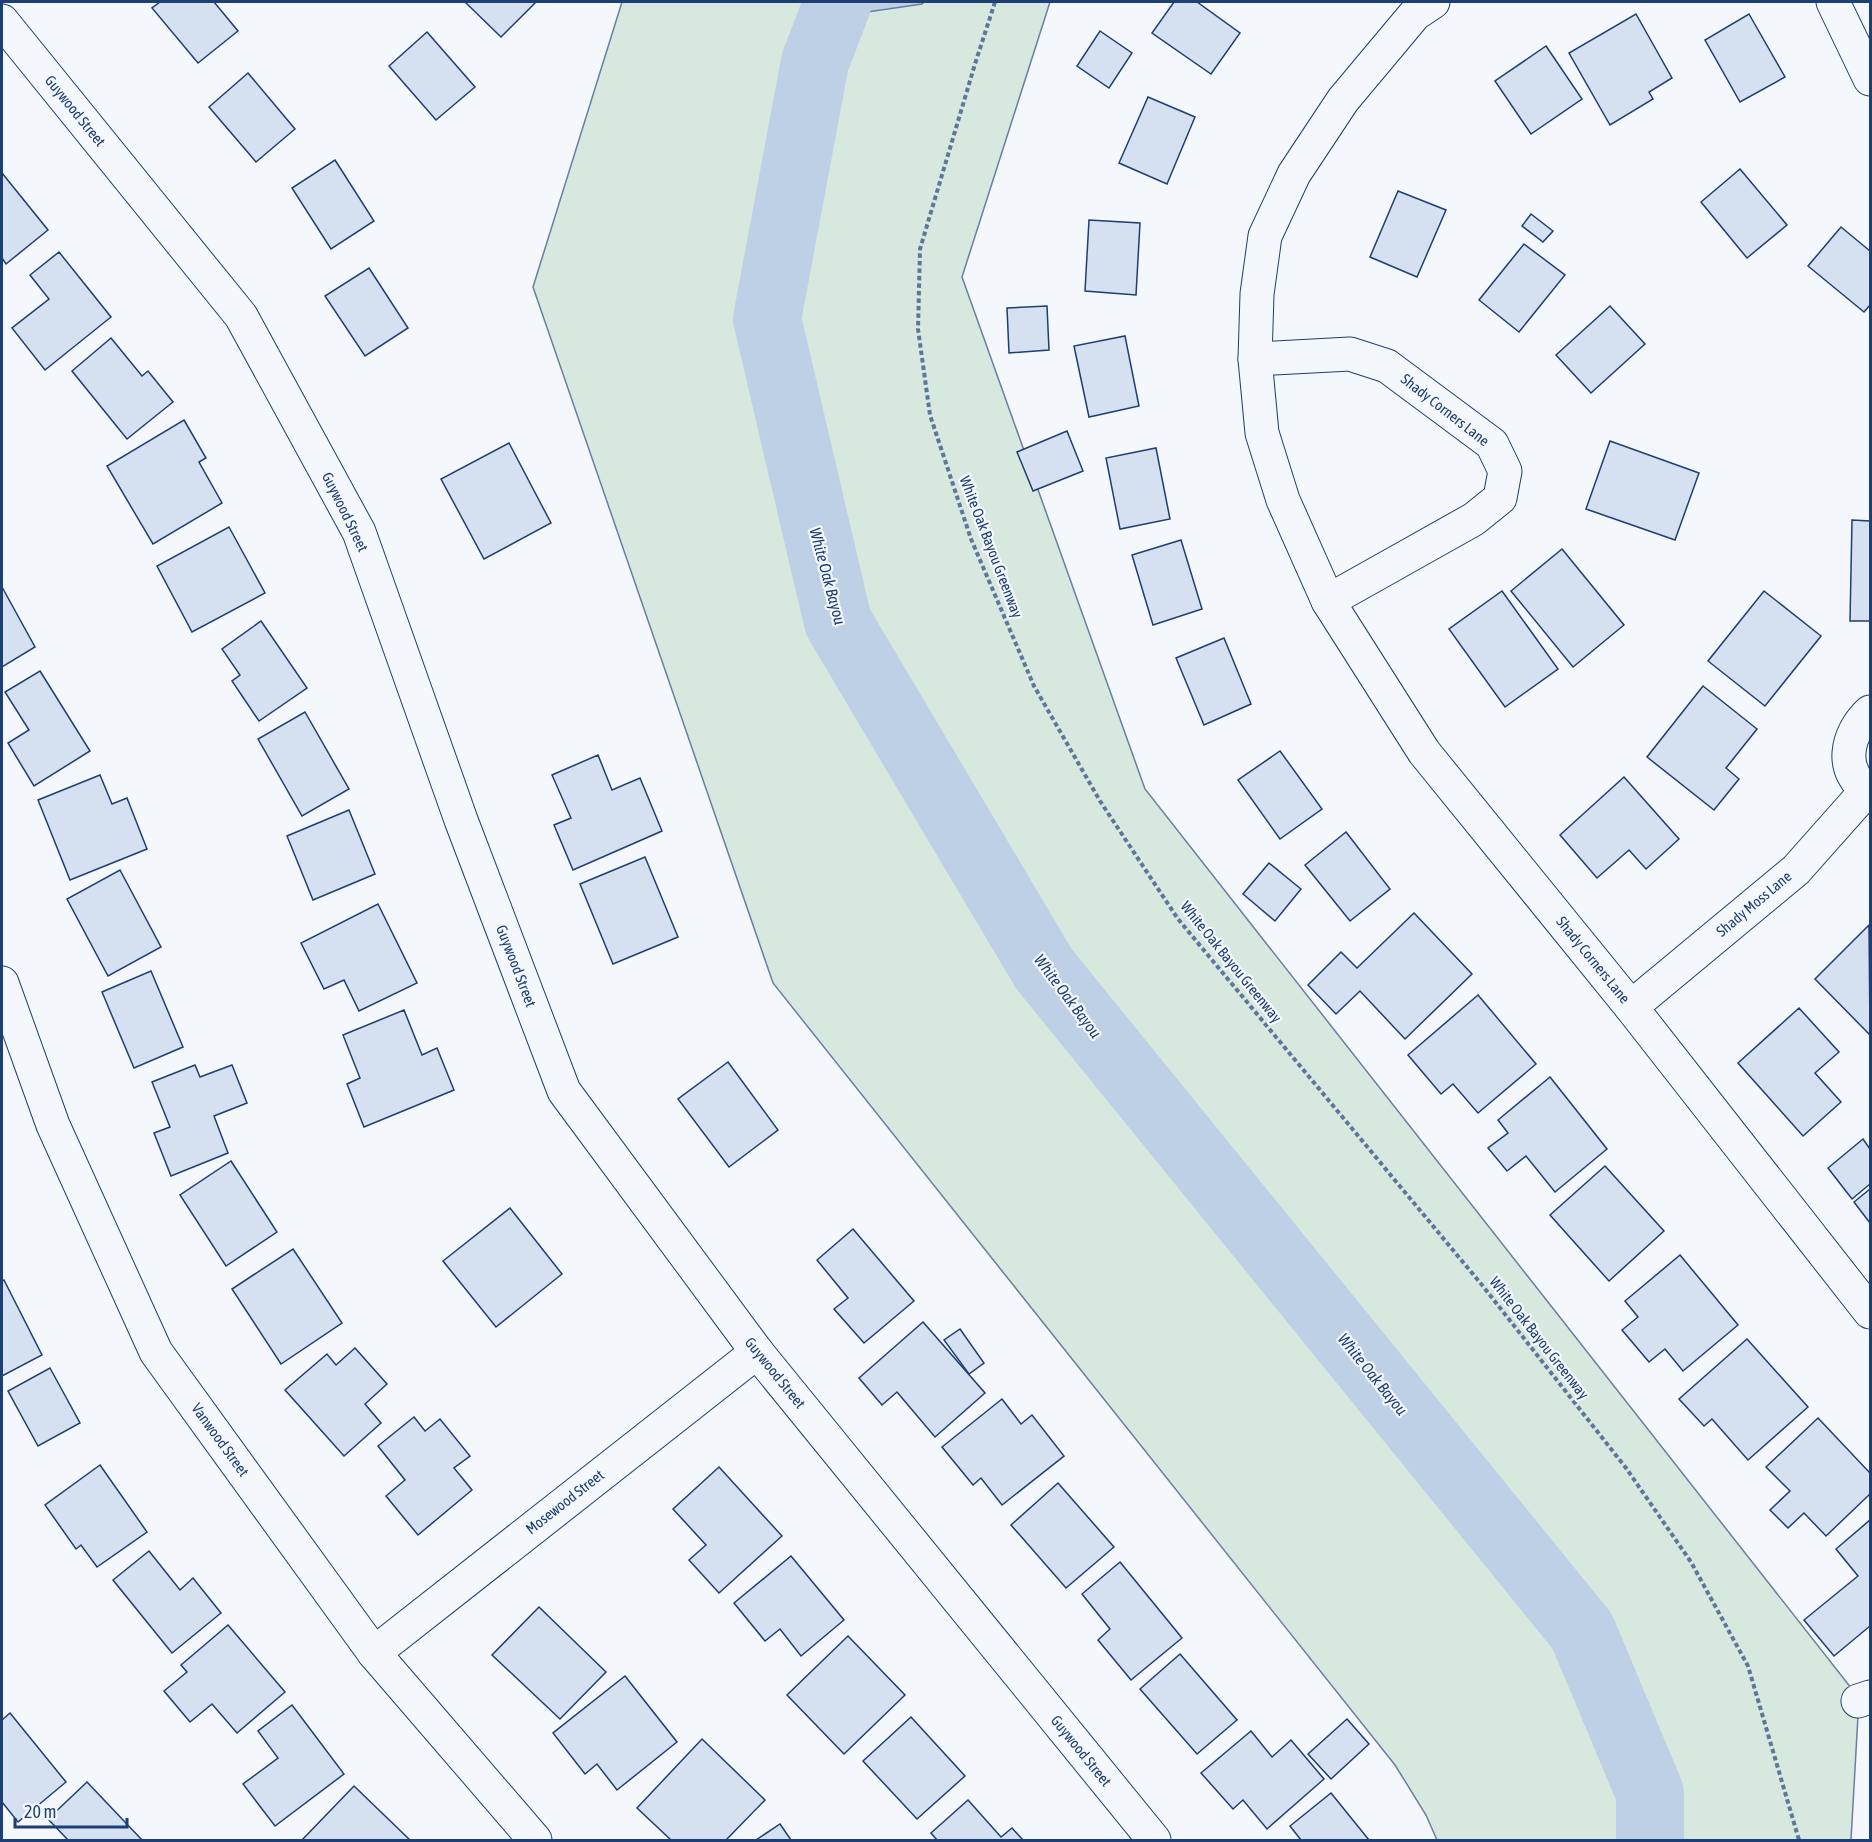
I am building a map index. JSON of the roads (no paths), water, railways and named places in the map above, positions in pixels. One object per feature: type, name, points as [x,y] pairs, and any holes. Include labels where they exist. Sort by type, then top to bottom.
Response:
[{"type":"street","points":[[2,21],[22,2]]},
{"type":"street","points":[[1833,2],[1870,79]]},
{"type":"street","name":"Shady Corners Lane","points":[[1418,6],[1343,100],[1294,174],[1265,236],[1257,294],[1255,358],[1262,433],[1283,500],[1328,601],[1424,752],[1631,1007],[1870,1312]]},
{"type":"street","name":"Guywood Street","points":[[2,21],[241,316],[359,532],[461,820],[564,1091],[757,1352],[1154,1840]]},
{"type":"street","name":"Shady Corners Lane","points":[[1255,358],[1350,354],[1387,366],[1492,444],[1505,471],[1500,498],[1474,519],[1328,601]]},
{"type":"street","name":"Shady Moss Lane","points":[[1631,1007],[1796,870],[1869,791],[1856,779],[1850,765],[1849,749],[1852,735],[1859,722],[1870,712]]},
{"type":"street","name":"Vanwood Street","points":[[2,983],[53,1125],[156,1352],[374,1653],[535,1840]]},
{"type":"street","name":"Mosewood Street","points":[[374,1653],[757,1352]]},
{"type":"water","points":[[832,2],[924,2],[840,16]]},
{"type":"waterway","name":"White Oak Bayou","points":[[838,2],[815,62],[767,319],[838,622],[1044,969],[1582,1631],[1650,1793],[1650,1840]]}]
